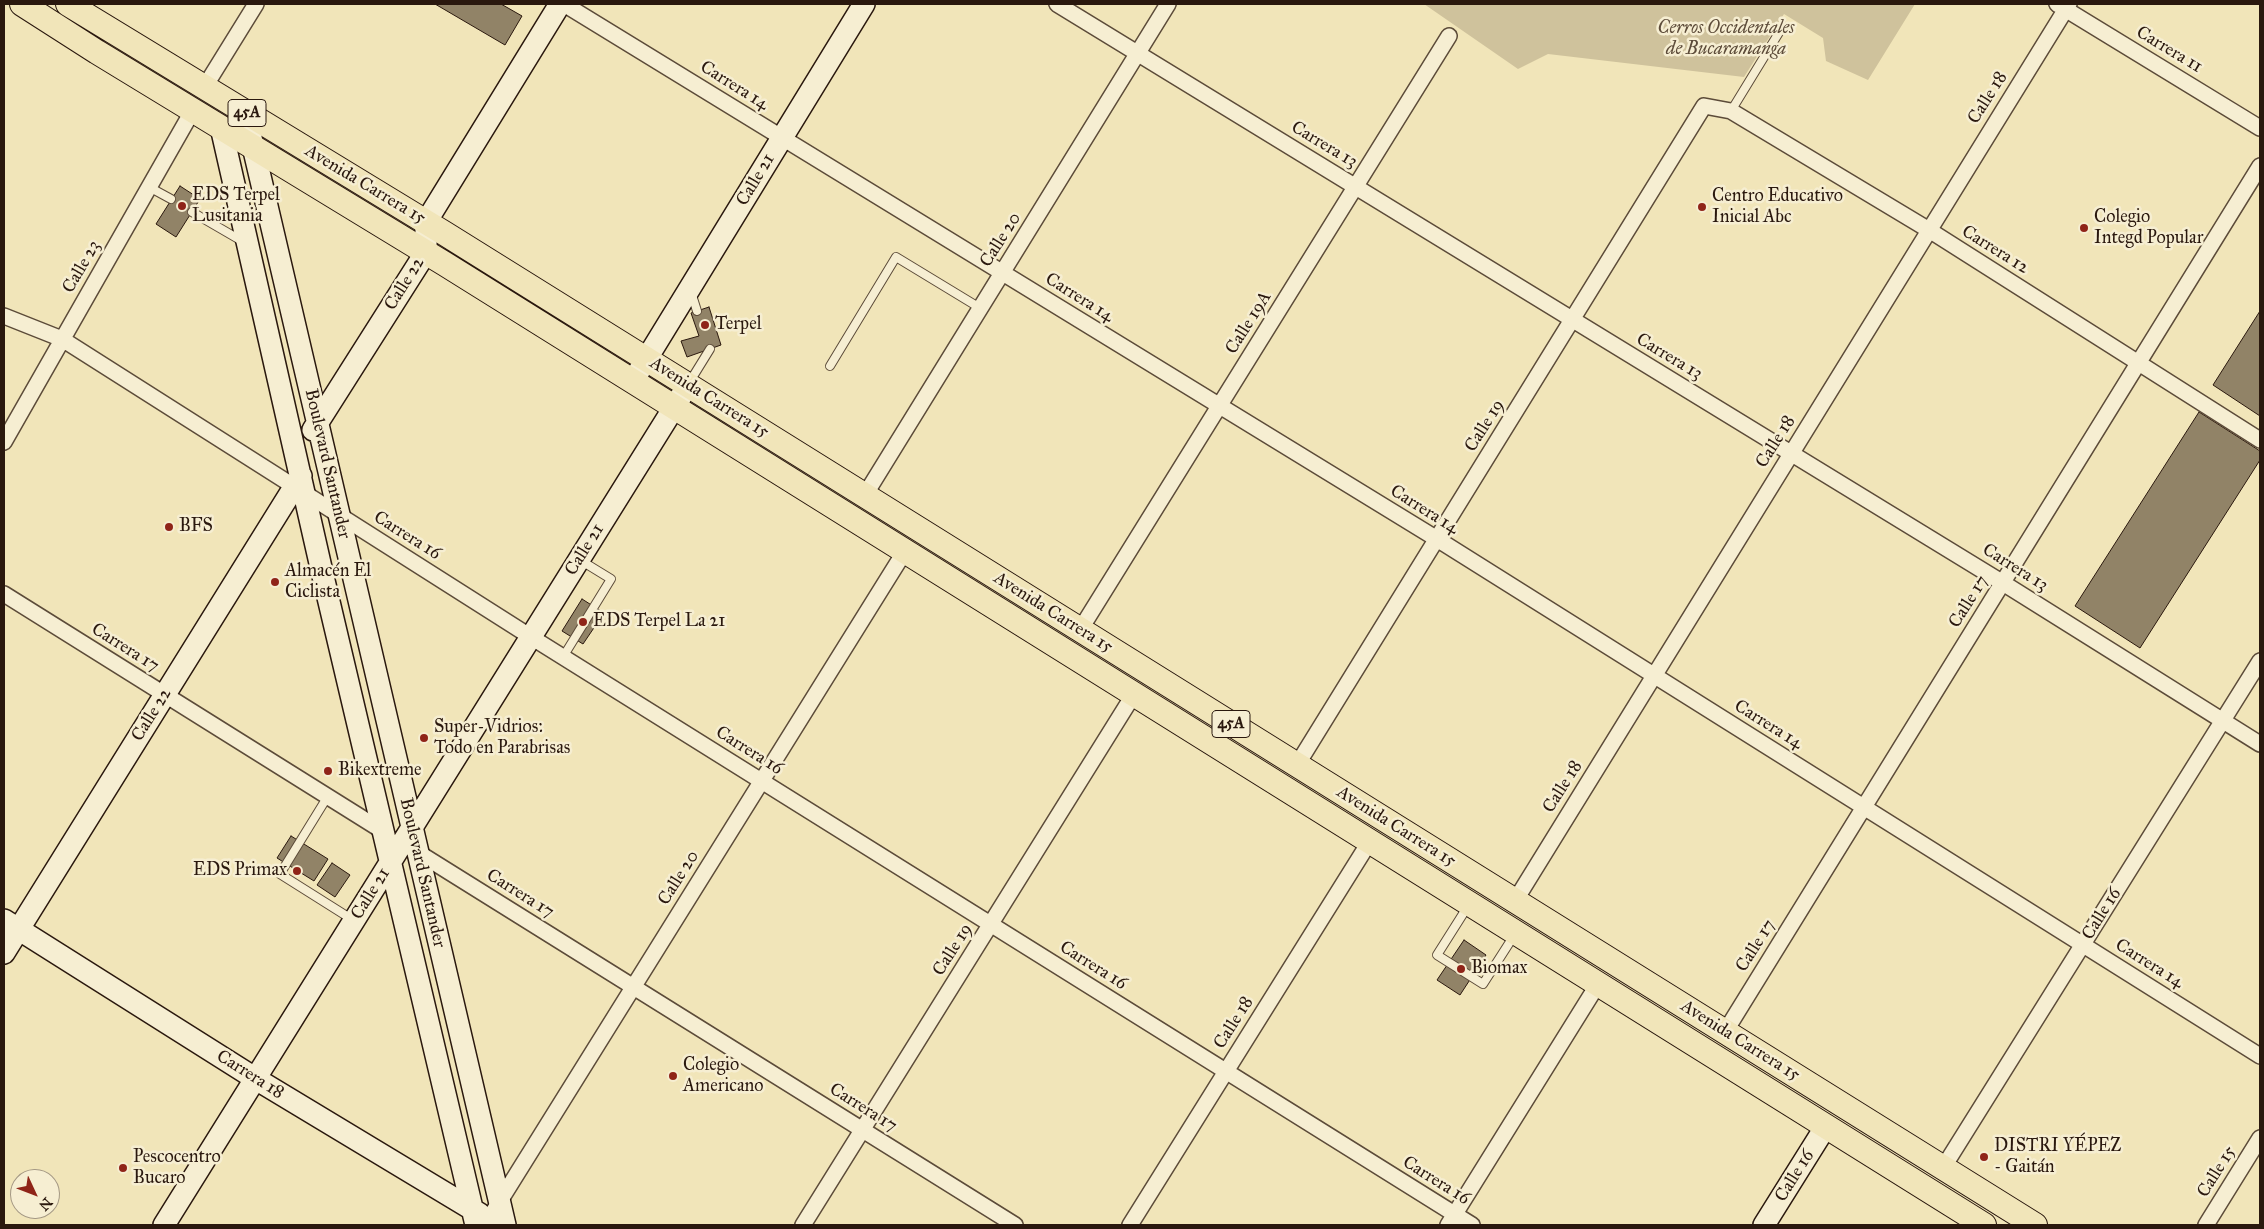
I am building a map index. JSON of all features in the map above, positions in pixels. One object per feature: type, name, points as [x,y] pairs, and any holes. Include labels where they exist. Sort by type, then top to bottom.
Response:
[{"type":"main road","name":"Avenida Carrera 15","points":[[22,4],[426,252],[1984,1225]]},
{"type":"main road","name":"Avenida Carrera 15","points":[[68,4],[426,222],[2035,1225]]},
{"type":"street","points":[[204,88],[256,4]]},
{"type":"street","points":[[426,222],[560,4]]},
{"type":"street","name":"Carrera 14","points":[[564,4],[1437,539],[2260,1056]]},
{"type":"street","name":"Calle 21","points":[[633,381],[864,4]]},
{"type":"street","name":"Carrera 13","points":[[1057,4],[2003,583],[2260,744]]},
{"type":"street","name":"Calle 20","points":[[865,496],[1168,4]]},
{"type":"street","name":"Carrera 11","points":[[2064,5],[2260,128]]},
{"type":"street","name":"Calle 18","points":[[1515,901],[1929,230],[2064,5]]},
{"type":"street","name":"Calle 19A","points":[[1080,630],[1449,36]]},
{"type":"street","name":"Carrera 12","points":[[1704,106],[1731,111],[1929,230],[2260,440]]},
{"type":"street","name":"Calle 19","points":[[1297,765],[1704,106]]},
{"type":"street","name":"Calle 23","points":[[4,442],[193,110]]},
{"type":"street","name":"Boulevard Santander","points":[[245,112],[339,515],[490,1219]]},
{"type":"street","name":"Boulevard Santander","points":[[221,127],[299,478],[383,831],[490,1219]]},
{"type":"street","name":"Calle 17","points":[[1725,1032],[2260,166]]},
{"type":"street","name":"Calle 22","points":[[4,953],[11,924],[165,695],[299,478],[317,423],[426,252],[426,222]]},
{"type":"street","name":"Carrera 16","points":[[4,316],[62,340],[299,478],[339,515],[1226,1071],[1451,1220],[1472,1225]]},
{"type":"street","name":"Calle 21","points":[[164,1225],[391,862],[410,841],[531,637],[688,385]]},
{"type":"street","name":"Calle 20","points":[[490,1219],[905,551]]},
{"type":"street","name":"Carrera 17","points":[[4,594],[383,831],[410,841],[634,987],[1015,1225]]},
{"type":"street","name":"Calle 16","points":[[1943,1168],[2260,661]]},
{"type":"street","name":"Calle 19","points":[[803,1225],[1134,694]]},
{"type":"street","name":"Calle 18","points":[[1130,1225],[1370,841]]},
{"type":"street","name":"Carrera 18","points":[[11,924],[256,1079],[490,1219]]},
{"type":"street","points":[[1451,1220],[1598,984]]},
{"type":"street","name":"Calle 16","points":[[1764,1225],[1826,1126]]},
{"type":"street","name":"Calle 15","points":[[2206,1225],[2260,1138]]},
{"type":"lane","points":[[1731,111],[1783,26]]},
{"type":"lane","points":[[149,187],[171,199]]},
{"type":"lane","points":[[192,212],[248,244]]},
{"type":"lane","points":[[830,366],[896,257],[980,308]]},
{"type":"lane","points":[[690,288],[697,311]]},
{"type":"lane","points":[[688,385],[710,349]]},
{"type":"lane","points":[[563,657],[611,579],[579,560]]},
{"type":"lane","points":[[328,796],[280,874],[354,920]]},
{"type":"lane","points":[[1470,904],[1437,955],[1484,984],[1516,933]]},
{"type":"green space","name":"Cerros Occidentales de Bucaramanga","points":[[1424,4],[1915,4],[1868,80],[1826,61],[1823,38],[1784,14],[1744,77],[1548,54],[1518,69]]},
{"type":"building","points":[[435,4],[501,4],[522,16],[505,45]]},
{"type":"building","name":"EDS Terpel Lusitania","points":[[180,186],[200,199],[176,237],[156,224]]},
{"type":"building","name":"Terpel","points":[[709,307],[721,345],[687,357],[681,341],[699,336],[691,313]]},
{"type":"building","points":[[2260,311],[2260,416],[2213,385]]},
{"type":"building","points":[[2199,412],[2260,451],[2260,460],[2140,648],[2075,606]]},
{"type":"building","name":"EDS Terpel La 21","points":[[582,599],[604,613],[583,644],[562,631]]},
{"type":"building","points":[[291,836],[328,859],[314,881],[277,858]]},
{"type":"building","points":[[332,863],[350,875],[335,897],[317,885]]},
{"type":"building","name":"Biomax","points":[[1464,940],[1486,955],[1460,995],[1437,980]]},
{"type":"place","name":"EDS Terpel Lusitania","points":[[182,206]]},
{"type":"place","name":"Centro Educativo Inicial Abc","points":[[1702,207]]},
{"type":"place","name":"Colegio Integd Popular","points":[[2084,228]]},
{"type":"place","name":"Terpel","points":[[705,325]]},
{"type":"place","name":"BFS","points":[[169,527]]},
{"type":"place","name":"Almacén El Ciclista","points":[[275,582]]},
{"type":"place","name":"EDS Terpel La 21","points":[[583,622]]},
{"type":"place","name":"Super-Vidrios: Todo en Parabrisas","points":[[424,738]]},
{"type":"place","name":"Bikextreme","points":[[328,771]]},
{"type":"place","name":"EDS Primax","points":[[297,871]]},
{"type":"place","name":"Biomax","points":[[1461,969]]},
{"type":"place","name":"Colegio Americano","points":[[673,1076]]},
{"type":"place","name":"DISTRI YÉPEZ - Gaitán","points":[[1984,1157]]},
{"type":"place","name":"Pescocentro Bucaro","points":[[123,1168]]}]
